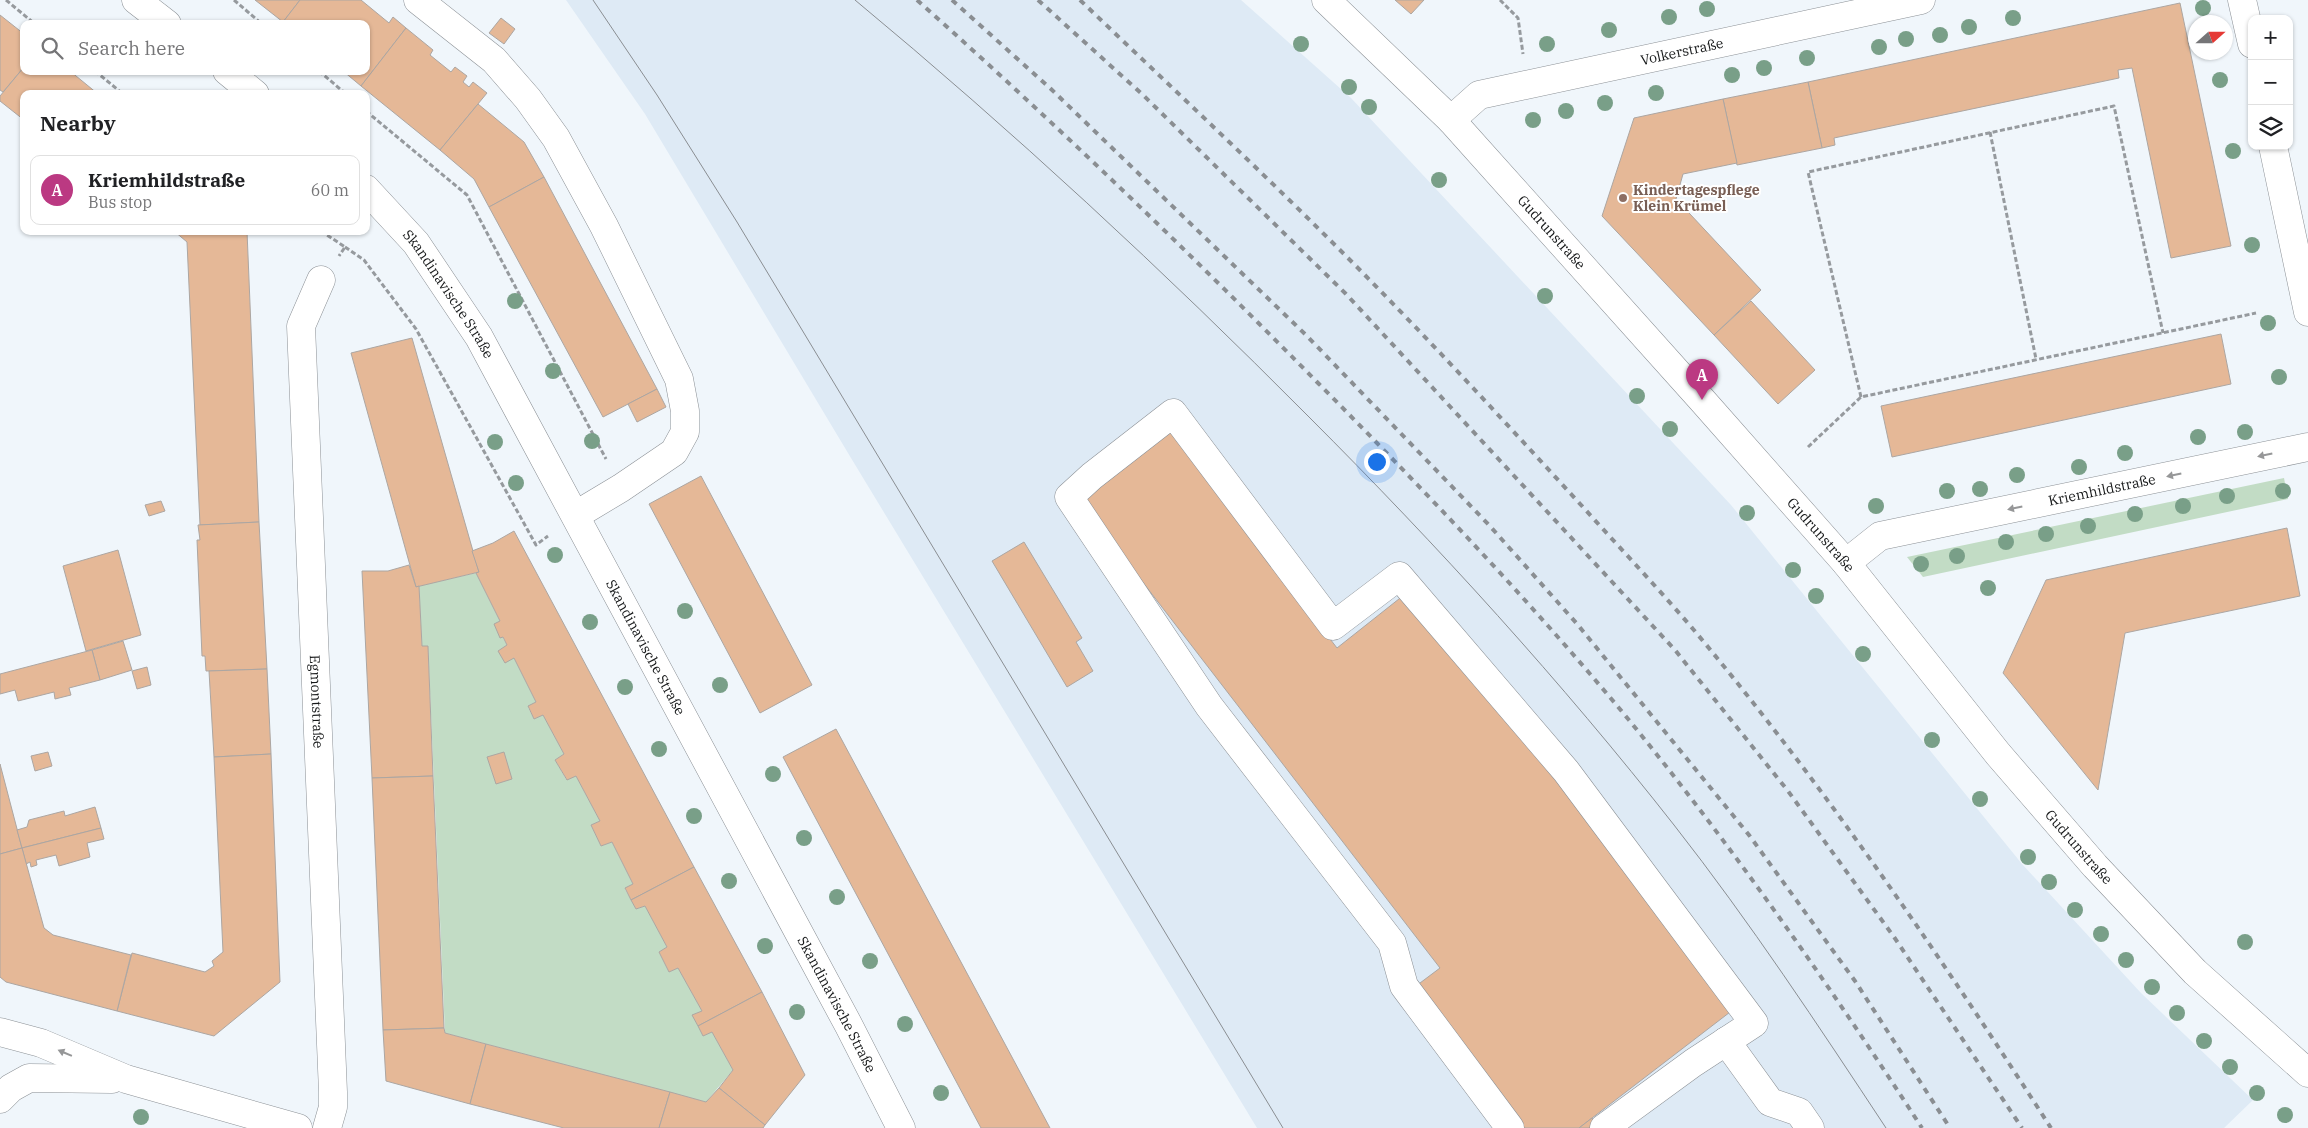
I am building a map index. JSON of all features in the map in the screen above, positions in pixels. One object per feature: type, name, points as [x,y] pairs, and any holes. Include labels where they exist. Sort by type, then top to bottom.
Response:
[{"type":"street","points":[[136,0],[163,20]]},
{"type":"street","points":[[418,0],[494,60],[528,99],[556,138],[604,226],[679,379],[685,411],[685,432],[674,452],[621,488],[576,515]]},
{"type":"street","name":"Gudrunstraße","points":[[1326,0],[1450,120],[1846,563],[1998,754],[2095,866],[2195,972],[2308,1074]]},
{"type":"street","name":"Volkerstraße","points":[[1450,120],[1479,94],[1921,0]]},
{"type":"street","points":[[2242,0],[2248,26]]},
{"type":"street","points":[[232,75],[250,90]]},
{"type":"street","points":[[2274,150],[2308,312]]},
{"type":"street","name":"Skandinavische Straße","points":[[370,193],[416,243],[479,338],[576,515],[881,1086],[898,1127]]},
{"type":"street","name":"Egmontstraße","points":[[321,280],[301,326],[333,1092],[333,1107],[327,1128]]},
{"type":"street","points":[[1510,1128],[1404,986],[1392,943],[1209,706],[1069,497],[1099,470],[1173,413],[1333,626],[1399,576],[1566,771],[1754,1022],[1604,1128]]},
{"type":"street","name":"Kriemhildstraße","points":[[1846,563],[1880,536],[2308,446]]},
{"type":"street","points":[[0,1032],[41,1043],[126,1079],[298,1128]]},
{"type":"street","points":[[1726,1041],[1770,1102],[1799,1112],[1810,1128]]},
{"type":"street","points":[[0,1099],[11,1088],[29,1078],[126,1079]]},
{"type":"path","points":[[6,0],[31,20]]},
{"type":"path","points":[[234,0],[257,20]]},
{"type":"path","points":[[1500,0],[1518,18],[1527,84]]},
{"type":"path","points":[[100,75],[118,90]]},
{"type":"path","points":[[324,75],[341,90]]},
{"type":"path","points":[[1861,397],[1808,172],[1990,132],[2114,106],[2163,333]]},
{"type":"path","points":[[370,114],[467,195],[621,488]]},
{"type":"path","points":[[1990,132],[2036,360]]},
{"type":"path","points":[[345,247],[364,260],[416,329],[536,545],[576,515]]},
{"type":"path","points":[[1808,447],[1861,397],[2256,313]]},
{"type":"shaded area","points":[[566,0],[1241,0],[1351,98],[1731,505],[2022,864],[2141,993],[2253,1100],[2224,1128],[1257,1128],[645,114]]},
{"type":"green space","points":[[2284,478],[2288,499],[1923,577],[1907,557]]},
{"type":"green space","points":[[476,573],[500,621],[495,624],[507,645],[498,651],[514,658],[536,702],[528,707],[534,719],[543,715],[564,754],[555,760],[566,779],[576,776],[600,821],[591,825],[601,846],[612,842],[633,884],[625,889],[636,909],[645,906],[667,947],[659,952],[669,972],[678,968],[702,1011],[693,1015],[703,1036],[712,1032],[733,1070],[706,1102],[445,1033],[428,646],[422,646],[419,586]]},
{"type":"building","points":[[255,0],[300,0],[285,20],[280,20]]},
{"type":"building","points":[[300,0],[361,0],[389,23],[393,17],[406,28],[370,74],[370,20],[285,20]]},
{"type":"building","points":[[1395,0],[1424,0],[1411,14]]},
{"type":"building","points":[[2180,3],[2188,41],[2188,60],[2192,60],[2231,246],[2171,258],[2132,68],[2118,70],[2119,78],[1834,138],[1835,145],[1822,148],[1808,82]]},
{"type":"building","points":[[0,15],[20,31],[20,72],[3,92],[0,90]]},
{"type":"building","points":[[501,18],[515,29],[504,44],[489,33]]},
{"type":"building","points":[[406,28],[433,50],[430,55],[451,72],[455,67],[467,76],[463,82],[469,87],[473,82],[487,93],[440,150],[370,93],[370,90],[366,90],[361,86]]},
{"type":"building","points":[[20,72],[20,75],[75,75],[93,90],[20,90],[20,117],[0,101],[0,96]]},
{"type":"building","points":[[348,75],[370,75],[361,86]]},
{"type":"building","points":[[1808,82],[1822,148],[1737,165],[1723,99]]},
{"type":"building","points":[[1723,99],[1737,163],[1683,174],[1676,199],[1761,290],[1714,335],[1602,216],[1634,118]]},
{"type":"building","points":[[478,104],[524,142],[544,177],[489,207],[474,179],[440,150]]},
{"type":"building","points":[[544,177],[657,389],[603,417],[489,207]]},
{"type":"building","points":[[179,235],[247,235],[259,522],[200,525],[187,242]]},
{"type":"building","points":[[1751,301],[1815,370],[1778,404],[1714,335]]},
{"type":"building","points":[[2221,334],[2231,384],[1892,457],[1881,406]]},
{"type":"building","points":[[412,338],[479,572],[416,587],[351,353]]},
{"type":"building","points":[[657,389],[666,407],[637,422],[628,404]]},
{"type":"building","points":[[1171,432],[1337,648],[1409,591],[1734,1009],[1579,1128],[1520,1128],[1412,989],[1440,968],[1081,502]]},
{"type":"building","points":[[701,476],[812,685],[760,713],[649,504]]},
{"type":"building","points":[[161,501],[165,511],[149,516],[145,505]]},
{"type":"building","points":[[259,522],[267,669],[206,671],[205,656],[202,656],[197,540],[200,540],[198,525]]},
{"type":"building","points":[[2287,528],[2300,596],[2125,633],[2098,790],[2003,673],[2046,580]]},
{"type":"building","points":[[514,531],[694,867],[631,900],[625,888],[633,884],[612,842],[601,846],[591,825],[600,821],[576,776],[567,780],[555,760],[564,754],[543,715],[534,719],[528,706],[536,702],[514,658],[505,663],[498,651],[507,645],[503,637],[500,638],[494,624],[500,621],[476,573],[479,572],[472,551],[493,543]]},
{"type":"building","points":[[1024,542],[1082,638],[1076,642],[1093,671],[1067,687],[992,561]]},
{"type":"building","points":[[118,550],[141,635],[86,651],[63,566]]},
{"type":"building","points":[[409,565],[416,587],[419,586],[422,646],[428,646],[433,776],[372,778],[362,571],[388,571]]},
{"type":"building","points":[[123,641],[132,670],[100,680],[92,650]]},
{"type":"building","points":[[92,650],[100,680],[69,688],[71,695],[55,699],[54,692],[18,701],[15,690],[0,694],[0,674]]},
{"type":"building","points":[[147,667],[151,685],[137,689],[132,671]]},
{"type":"building","points":[[267,669],[271,754],[214,757],[209,671]]},
{"type":"building","points":[[836,729],[1050,1128],[981,1128],[783,757]]},
{"type":"building","points":[[48,752],[52,766],[35,771],[31,756]]},
{"type":"building","points":[[504,752],[512,779],[496,784],[487,757]]},
{"type":"building","points":[[271,754],[280,982],[214,1036],[117,1011],[132,953],[205,972],[214,966],[212,961],[223,952],[214,757]]},
{"type":"building","points":[[0,764],[22,848],[0,854]]},
{"type":"building","points":[[433,776],[444,1028],[383,1030],[372,778]]},
{"type":"building","points":[[95,807],[101,828],[22,848],[17,830],[27,827],[29,820],[64,811],[65,816]]},
{"type":"building","points":[[101,828],[104,839],[87,843],[90,857],[59,866],[56,855],[36,860],[37,865],[31,867],[30,862],[26,864],[22,848]]},
{"type":"building","points":[[22,848],[44,928],[53,935],[131,955],[117,1011],[6,982],[0,977],[0,854]]},
{"type":"building","points":[[694,867],[762,992],[698,1026],[692,1015],[702,1011],[678,968],[669,972],[659,952],[667,947],[645,906],[636,909],[631,900]]},
{"type":"building","points":[[762,992],[805,1075],[765,1125],[719,1088],[733,1070],[712,1032],[703,1036],[698,1026]]},
{"type":"building","points":[[444,1028],[445,1033],[486,1044],[470,1104],[386,1081],[383,1030]]},
{"type":"building","points":[[486,1044],[670,1092],[659,1128],[564,1128],[470,1104]]},
{"type":"building","points":[[719,1088],[765,1125],[763,1128],[659,1128],[670,1092],[706,1102]]},
{"type":"building","points":[[1592,1118],[1599,1128],[1579,1128]]},
{"type":"tram line","points":[[593,0],[657,95],[737,222],[1283,1128]]},
{"type":"tram line","points":[[855,0],[1030,151],[1143,255],[1309,417],[1405,515],[1498,615],[1631,771],[1702,862],[1757,936],[1886,1128]]},
{"type":"railway","points":[[917,0],[1071,141],[1221,286],[1397,464],[1551,629],[1664,763],[1779,916],[1922,1128]]},
{"type":"railway","points":[[952,0],[1051,89],[1307,336],[1489,525],[1578,625],[1749,835],[1855,981],[1950,1128]]},
{"type":"railway","points":[[1038,0],[1143,95],[1346,294],[1675,650],[1788,791],[1894,937],[2022,1128]]},
{"type":"railway","points":[[1080,0],[1345,255],[1523,442],[1693,629],[1789,749],[1880,873],[1967,1000],[2051,1128]]},
{"type":"place","name":"Kindertagespflege Klein Krümel","points":[[1623,198]]},
{"type":"place","name":"Kriemhildstraße","points":[[1702,400]]}]
